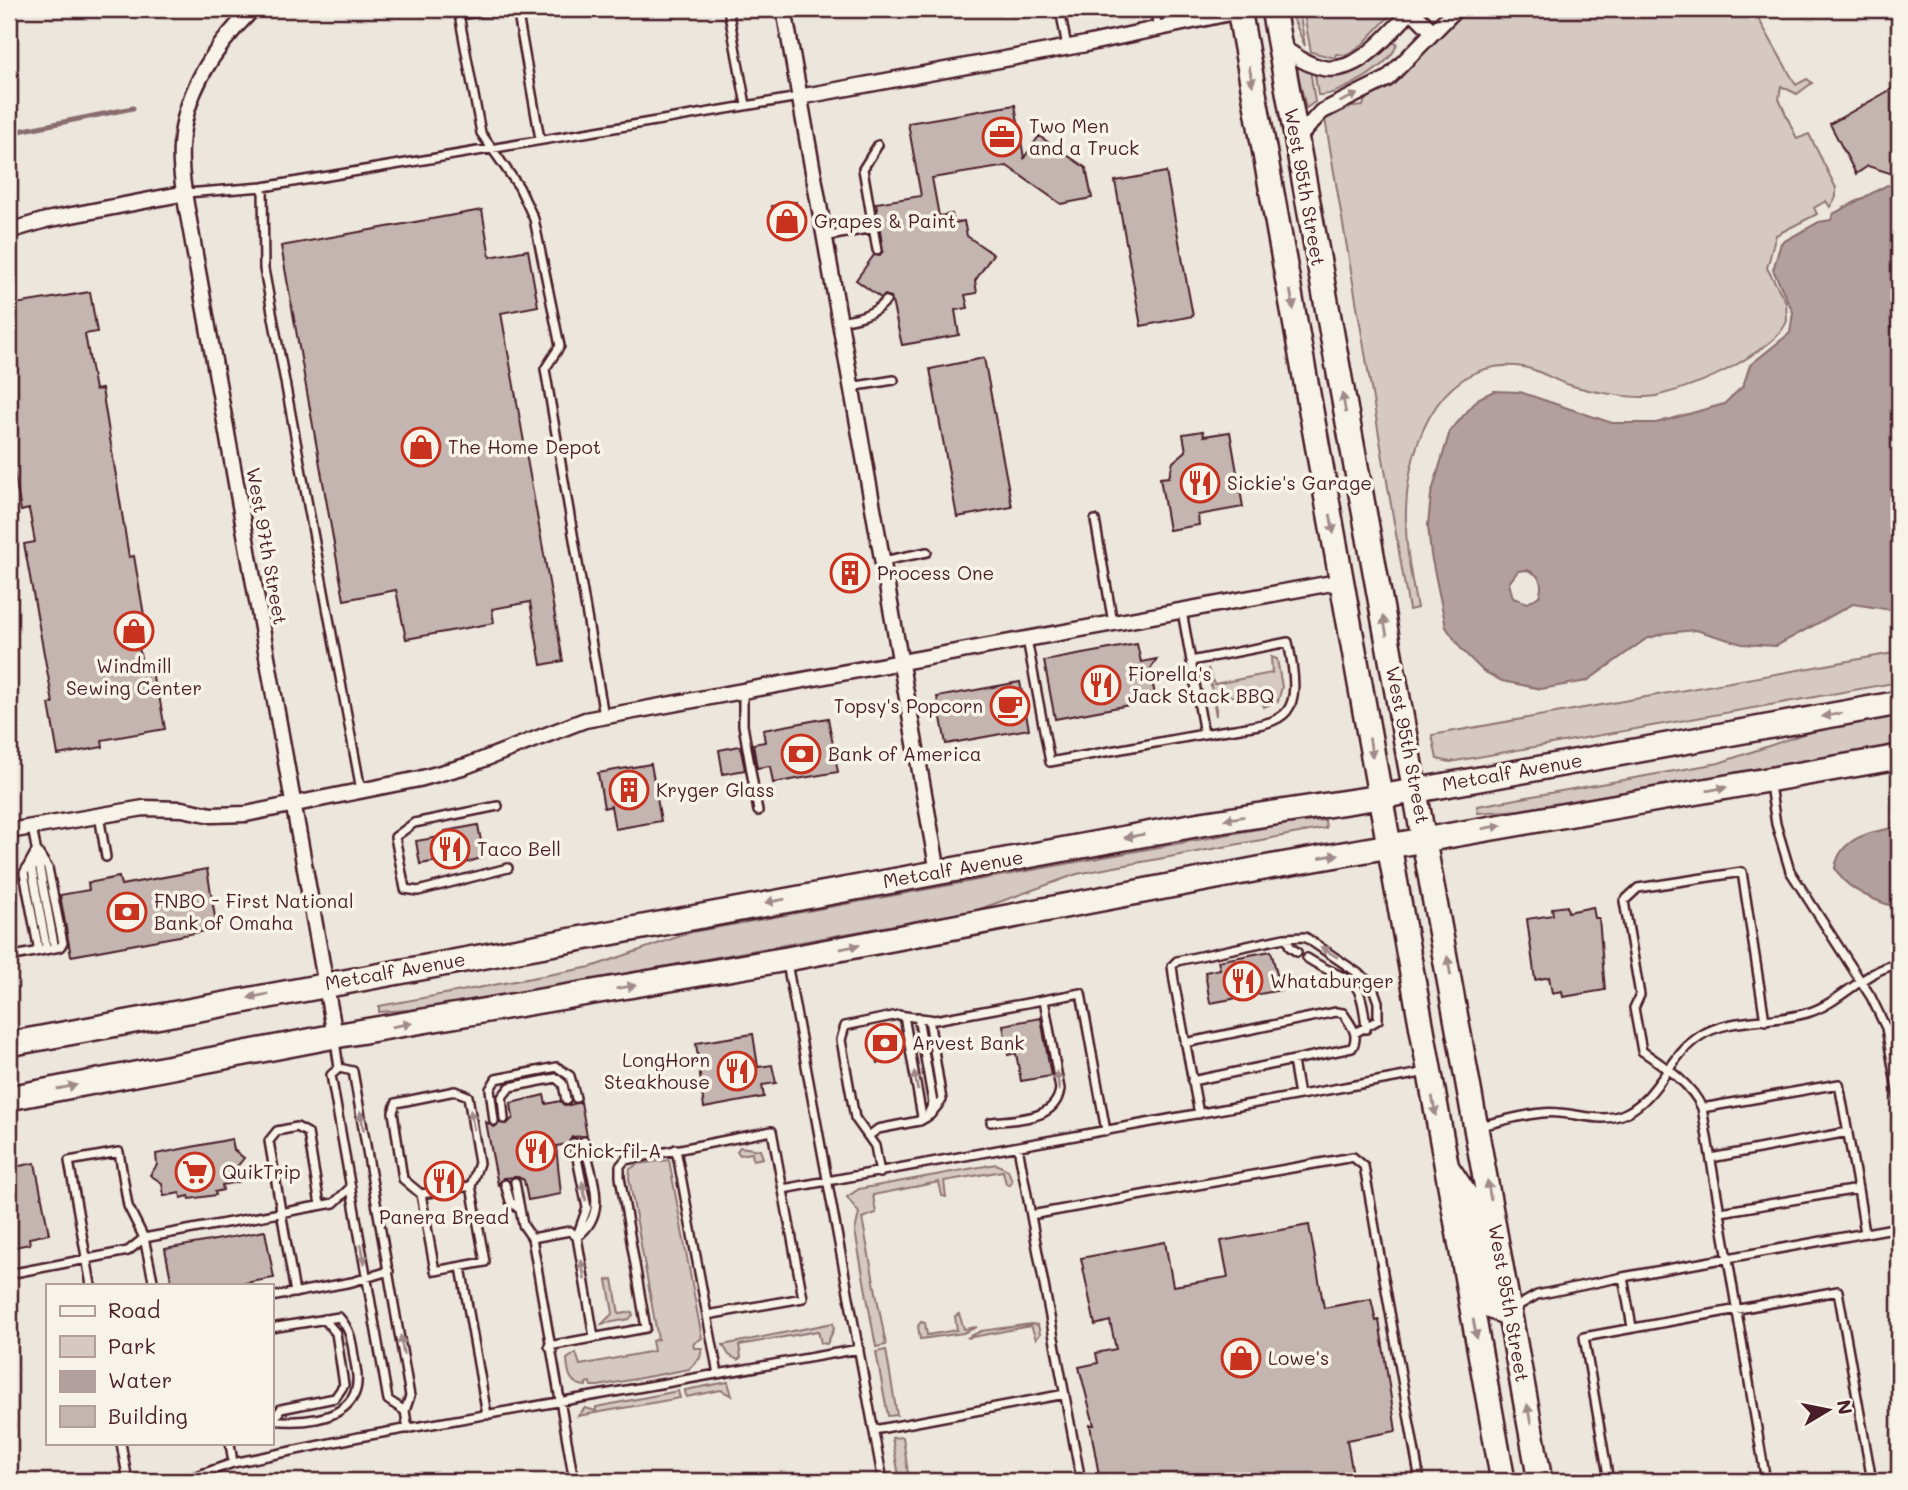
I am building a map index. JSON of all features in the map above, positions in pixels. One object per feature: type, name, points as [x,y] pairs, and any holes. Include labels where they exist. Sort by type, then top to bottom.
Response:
[{"type":"main road","name":"West 95th Street","points":[[1273,9],[1541,1481]]},
{"type":"main road","name":"West 95th Street","points":[[1239,10],[1503,1481]]},
{"type":"main road","name":"Metcalf Avenue","points":[[9,1044],[1201,824],[1380,797],[1899,703]]},
{"type":"main road","points":[[9,1097],[335,1036],[787,959],[1389,845],[1899,757]]},
{"type":"main road","points":[[1444,1164],[1470,1202],[1494,1308],[1510,1310]]},
{"type":"street","name":"West 97th Street","points":[[253,9],[228,34],[199,80],[183,131],[181,147],[186,193],[335,1036]]},
{"type":"street","points":[[784,9],[938,872]]},
{"type":"street","points":[[1279,45],[1302,60],[1324,69],[1347,65],[1373,49],[1412,9],[1432,31]]},
{"type":"street","points":[[1296,140],[1321,112],[1387,79],[1456,9]]},
{"type":"street","points":[[799,97],[1067,47],[1239,10]]},
{"type":"street","points":[[9,232],[58,218],[186,193]]},
{"type":"street","points":[[9,831],[144,808],[182,809],[212,815],[246,814],[293,802],[419,779],[466,766],[561,727],[604,716],[1343,581]]},
{"type":"lane","points":[[499,9],[458,12],[481,133],[519,187],[534,219],[550,288],[560,346],[545,369],[604,716]]},
{"type":"lane","points":[[517,9],[540,139]]},
{"type":"lane","points":[[728,9],[746,105]]},
{"type":"lane","points":[[1060,9],[1067,47]]},
{"type":"lane","points":[[1154,9],[1158,27]]},
{"type":"lane","points":[[186,193],[262,187],[799,97]]},
{"type":"lane","points":[[877,250],[863,169],[878,145]]},
{"type":"lane","points":[[262,187],[264,269],[361,790]]},
{"type":"lane","points":[[824,237],[873,228]]},
{"type":"lane","points":[[839,322],[863,317],[878,310],[886,301]]},
{"type":"lane","points":[[850,387],[894,380]]},
{"type":"lane","points":[[1095,520],[1113,623]]},
{"type":"lane","points":[[882,561],[927,552]]},
{"type":"lane","points":[[1182,610],[1204,734]]},
{"type":"lane","points":[[1027,639],[1050,762],[1271,722],[1287,713],[1296,696],[1289,642],[1191,661]]},
{"type":"lane","points":[[743,691],[743,725],[758,811]]},
{"type":"lane","points":[[1770,780],[1776,824],[1790,871],[1862,982],[1886,1028],[1899,1101]]},
{"type":"lane","points":[[498,806],[414,823],[395,837],[399,864],[405,889],[418,891],[508,868]]},
{"type":"lane","points":[[99,814],[106,857]]},
{"type":"lane","points":[[32,827],[54,944],[44,950]]},
{"type":"lane","points":[[9,957],[63,943],[48,868],[37,851]]},
{"type":"lane","points":[[37,851],[24,873],[38,946],[44,950]]},
{"type":"lane","points":[[1765,1021],[1742,872],[1638,888],[1624,901],[1640,995],[1634,1008],[1642,1051],[1697,1096],[1702,1108],[1766,1481]]},
{"type":"lane","points":[[1199,1114],[1174,981],[1172,966],[1177,961],[1287,938],[1305,937],[1363,974],[1375,989],[1378,1020],[1355,1033]]},
{"type":"lane","points":[[1287,938],[1290,947],[1297,952]]},
{"type":"lane","points":[[1307,958],[1331,973],[1356,983],[1362,993],[1366,1029]]},
{"type":"lane","points":[[787,959],[883,1481]]},
{"type":"lane","points":[[1478,1126],[1542,1113],[1596,1117],[1625,1114],[1650,1093],[1667,1070],[1699,1037],[1719,1029],[1818,1009],[1886,968],[1899,964]]},
{"type":"lane","points":[[880,1173],[870,1135],[855,1118],[841,1032],[853,1023],[904,1016],[929,1019],[1081,993],[1105,1131]]},
{"type":"lane","points":[[991,1122],[1043,1113],[1059,1098],[1044,1000]]},
{"type":"lane","points":[[1185,1043],[1336,1012],[1343,1013],[1355,1033],[1356,1042],[1352,1048],[1192,1081]]},
{"type":"lane","points":[[904,1016],[923,1119]]},
{"type":"lane","points":[[918,1017],[933,1103],[923,1119]]},
{"type":"lane","points":[[870,1135],[878,1129],[923,1119],[935,1112],[942,1100],[929,1019]]},
{"type":"lane","points":[[335,1036],[340,1068]]},
{"type":"lane","points":[[1293,1061],[1299,1095]]},
{"type":"lane","points":[[494,1121],[489,1089],[496,1079],[557,1067],[570,1076],[576,1098]]},
{"type":"lane","points":[[340,1068],[331,1075],[388,1400],[405,1411]]},
{"type":"lane","points":[[340,1068],[353,1071],[410,1396],[405,1411],[408,1429]]},
{"type":"lane","points":[[783,1189],[829,1183],[1428,1072]]},
{"type":"lane","points":[[504,1119],[502,1097],[510,1087],[556,1079],[563,1084],[566,1100]]},
{"type":"lane","points":[[1702,1108],[1839,1084],[1865,1233]]},
{"type":"lane","points":[[455,1091],[468,1096],[479,1163],[471,1186],[485,1262],[435,1271],[421,1194],[403,1178],[393,1112],[396,1103],[455,1091]]},
{"type":"lane","points":[[295,1293],[269,1141],[277,1131],[297,1127],[308,1133],[320,1205]]},
{"type":"lane","points":[[549,1346],[646,1328],[620,1166],[636,1156],[772,1131],[803,1298],[707,1315]]},
{"type":"lane","points":[[1711,1158],[1848,1132]]},
{"type":"lane","points":[[577,1237],[591,1226],[597,1211],[584,1141]]},
{"type":"lane","points":[[574,1143],[587,1208],[577,1237],[594,1337]]},
{"type":"lane","points":[[1018,1147],[1081,1481]]},
{"type":"lane","points":[[677,1149],[718,1374]]},
{"type":"lane","points":[[91,1284],[69,1161],[119,1152],[128,1206],[144,1238],[154,1284]]},
{"type":"lane","points":[[1031,1215],[1353,1157],[1364,1166],[1420,1481]]},
{"type":"lane","points":[[515,1182],[523,1225],[531,1238],[574,1481]]},
{"type":"lane","points":[[505,1184],[510,1201],[520,1210]]},
{"type":"lane","points":[[421,1194],[471,1186]]},
{"type":"lane","points":[[9,1274],[128,1251],[144,1238],[320,1205],[338,1200],[351,1187]]},
{"type":"lane","points":[[1721,1212],[1858,1189]]},
{"type":"lane","points":[[1510,1310],[1538,1295],[1728,1257],[1899,1227]]},
{"type":"lane","points":[[531,1238],[570,1231],[577,1237]]},
{"type":"lane","points":[[461,1266],[487,1415]]},
{"type":"lane","points":[[273,1297],[389,1271]]},
{"type":"lane","points":[[1623,1277],[1632,1327]]},
{"type":"lane","points":[[1609,1481],[1584,1338],[1737,1307],[1839,1291],[1872,1481]]},
{"type":"lane","points":[[273,1328],[339,1317],[348,1328],[356,1372],[354,1396],[339,1413],[284,1423],[273,1420]]},
{"type":"lane","points":[[273,1419],[281,1409],[335,1398],[344,1385],[336,1333],[324,1319]]},
{"type":"lane","points":[[181,1481],[233,1463],[859,1349]]},
{"type":"lane","points":[[874,1430],[1065,1394]]},
{"type":"lane","points":[[121,1444],[128,1481]]},
{"type":"lane","points":[[230,1444],[233,1463]]},
{"type":"green space","points":[[1289,9],[1299,9],[1305,46]]},
{"type":"green space","points":[[1303,9],[1396,9],[1363,44],[1346,55],[1336,54],[1335,58],[1311,52]]},
{"type":"green space","points":[[1467,9],[1753,9],[1796,85],[1807,79],[1812,83],[1797,94],[1781,86],[1779,99],[1797,139],[1809,134],[1836,188],[1836,197],[1830,207],[1826,201],[1814,208],[1817,214],[1776,235],[1767,268],[1786,302],[1787,321],[1768,344],[1724,371],[1667,393],[1636,397],[1575,387],[1516,366],[1487,369],[1464,379],[1444,396],[1429,418],[1418,443],[1411,470],[1406,535],[1417,608],[1409,610],[1325,119],[1344,108],[1363,106],[1365,99],[1394,80]]},
{"type":"green space","points":[[1397,43],[1394,52],[1376,70],[1338,91],[1318,95],[1315,75],[1318,72]]},
{"type":"green space","points":[[1301,65],[1310,69],[1315,102],[1306,108],[1297,70]]},
{"type":"green space","points":[[1899,652],[1899,682],[1450,762],[1437,759],[1432,735]]},
{"type":"green space","points":[[1271,657],[1277,659],[1282,687],[1278,701],[1264,707],[1259,692],[1216,699],[1216,716],[1208,668],[1214,684],[1272,673]]},
{"type":"green space","points":[[1899,714],[1899,744],[1520,810],[1478,813],[1477,806],[1719,763],[1821,728]]},
{"type":"green space","points":[[1325,820],[1326,828],[1077,874],[977,910],[436,1008],[379,1012],[379,1006],[591,967],[692,932],[1285,824]]},
{"type":"green space","points":[[740,1147],[760,1150],[763,1158],[753,1160],[752,1153],[740,1155],[737,1151]]},
{"type":"green space","points":[[669,1160],[702,1338],[693,1344],[694,1348],[702,1348],[700,1358],[689,1369],[598,1386],[591,1386],[590,1382],[586,1383],[586,1386],[576,1383],[571,1378],[567,1359],[576,1353],[580,1365],[654,1351],[652,1341],[658,1339],[629,1178],[630,1169],[638,1164]]},
{"type":"green space","points":[[996,1164],[1008,1170],[1012,1181],[1010,1185],[1006,1184],[1003,1171],[944,1181],[946,1197],[942,1196],[939,1182],[873,1195],[876,1213],[862,1218],[886,1345],[876,1347],[855,1231],[859,1213],[847,1197],[859,1189]]},
{"type":"green space","points":[[613,1279],[619,1314],[632,1312],[633,1315],[629,1319],[602,1324],[613,1313],[607,1280]]},
{"type":"green space","points":[[959,1314],[964,1329],[977,1327],[963,1333],[920,1339],[918,1326],[921,1322],[925,1323],[927,1335],[957,1330],[955,1316]]},
{"type":"green space","points":[[833,1323],[834,1329],[827,1344],[821,1343],[818,1331],[739,1345],[741,1357],[738,1360],[729,1355],[723,1345]]},
{"type":"green space","points":[[1038,1325],[1040,1334],[1036,1339],[1031,1326],[967,1338],[981,1331]]},
{"type":"green space","points":[[886,1350],[897,1415],[888,1416],[876,1352]]},
{"type":"green space","points":[[728,1382],[732,1396],[721,1390],[686,1397],[685,1390]]},
{"type":"green space","points":[[678,1391],[680,1398],[578,1416],[585,1408],[596,1411],[596,1407]]},
{"type":"green space","points":[[903,1437],[909,1481],[900,1481],[892,1438]]},
{"type":"water","points":[[1887,185],[1899,188],[1899,611],[1853,604],[1776,646],[1742,644],[1696,630],[1665,633],[1646,639],[1587,681],[1541,689],[1502,681],[1483,671],[1462,650],[1446,627],[1431,555],[1428,525],[1431,495],[1450,431],[1479,398],[1494,391],[1520,392],[1612,423],[1656,423],[1724,404],[1743,386],[1750,365],[1790,333],[1793,312],[1773,270],[1781,243],[1819,222],[1831,220],[1833,214]],"holes":[[[1527,570],[1540,580],[1541,587],[1539,596],[1528,603],[1513,598],[1509,583],[1518,571]]]},
{"type":"water","points":[[1899,827],[1899,908],[1872,899],[1854,889],[1835,868],[1843,849],[1850,842],[1868,834]]},
{"type":"building","points":[[1899,85],[1899,176],[1868,166],[1856,174],[1830,124]]},
{"type":"building","points":[[1015,105],[1024,158],[1039,136],[1086,168],[1092,198],[1061,204],[1007,166],[932,178],[939,216],[952,214],[954,223],[964,221],[967,236],[993,254],[975,281],[977,293],[965,295],[968,308],[955,310],[959,335],[902,345],[891,297],[885,295],[881,298],[856,280],[874,255],[879,256],[883,251],[876,203],[921,196],[908,123]]},
{"type":"building","points":[[1166,172],[1193,316],[1141,326],[1115,181]]},
{"type":"building","name":"Grapes & Paint","points":[[796,202],[800,228],[776,232],[772,206]]},
{"type":"building","name":"The Home Depot","points":[[482,210],[490,257],[528,250],[538,306],[501,313],[563,661],[541,665],[530,602],[492,609],[494,623],[406,639],[396,590],[344,600],[281,246]]},
{"type":"building","points":[[90,292],[97,332],[85,334],[95,390],[102,389],[129,557],[134,556],[148,639],[138,641],[143,670],[152,669],[165,729],[102,740],[103,747],[58,755],[49,704],[53,703],[24,544],[35,542],[29,509],[21,511],[9,442],[9,305]]},
{"type":"building","points":[[984,358],[1012,507],[957,517],[930,369]]},
{"type":"building","name":"Sickie's Garage","points":[[1203,431],[1204,436],[1230,432],[1243,507],[1198,515],[1199,525],[1169,530],[1160,478],[1169,477],[1173,462],[1186,451],[1183,434]]},
{"type":"building","name":"Process One","points":[[858,555],[864,587],[842,591],[837,559]]},
{"type":"building","name":"Fiorella's Jack Stack BBQ","points":[[1137,644],[1141,662],[1157,659],[1150,670],[1156,700],[1055,719],[1044,661]]},
{"type":"building","points":[[1020,682],[1029,729],[946,744],[937,697]]},
{"type":"building","name":"Bank of America","points":[[828,718],[838,772],[773,783],[770,766],[757,768],[753,744],[765,742],[763,730]]},
{"type":"building","points":[[740,746],[745,770],[723,774],[719,750]]},
{"type":"building","name":"Kryger Glass","points":[[651,764],[661,821],[615,829],[611,806],[604,808],[598,773]]},
{"type":"building","name":"Taco Bell","points":[[478,825],[484,857],[453,867],[451,859],[420,864],[416,841],[446,836],[445,831]]},
{"type":"building","name":"FNBO - First National Bank of Omaha","points":[[207,869],[217,929],[71,956],[60,895],[89,890],[88,883],[119,877],[121,885]]},
{"type":"building","points":[[1567,906],[1568,912],[1593,907],[1595,918],[1599,918],[1605,990],[1563,997],[1562,991],[1552,993],[1549,977],[1535,980],[1527,919],[1553,915],[1552,908]]},
{"type":"building","name":"Whataburger","points":[[1271,951],[1281,990],[1210,1003],[1205,972],[1220,969],[1218,961]]},
{"type":"building","points":[[1041,1018],[1051,1076],[1021,1081],[1016,1053],[1008,1055],[1003,1025]]},
{"type":"building","name":"Arvest Bank","points":[[895,1029],[900,1059],[878,1063],[871,1033]]},
{"type":"building","name":"LongHorn Steakhouse","points":[[753,1034],[758,1067],[772,1065],[776,1083],[762,1085],[764,1097],[704,1108],[696,1043]]},
{"type":"building","points":[[544,1095],[546,1104],[560,1101],[566,1106],[581,1102],[587,1136],[572,1137],[568,1144],[556,1146],[561,1194],[528,1200],[524,1180],[518,1177],[503,1178],[498,1185],[486,1122],[494,1127],[500,1123],[507,1124],[513,1118],[511,1103]]},
{"type":"building","name":"QuikTrip","points":[[232,1139],[234,1150],[244,1158],[236,1168],[239,1182],[222,1185],[223,1190],[215,1192],[216,1195],[190,1199],[189,1196],[181,1198],[180,1193],[164,1196],[162,1183],[150,1175],[157,1165],[156,1154]]},
{"type":"building","points":[[35,1163],[49,1234],[29,1238],[30,1244],[9,1248],[9,1168]]},
{"type":"building","name":"Lowe's","points":[[1309,1225],[1324,1308],[1371,1299],[1376,1321],[1379,1320],[1396,1431],[1347,1440],[1354,1481],[1100,1481],[1090,1425],[1094,1425],[1079,1367],[1098,1363],[1096,1353],[1116,1349],[1110,1321],[1095,1325],[1081,1258],[1165,1242],[1173,1286],[1228,1277],[1221,1241]]},
{"type":"building","name":"QuikTrip","points":[[265,1231],[274,1278],[239,1284],[172,1284],[165,1249]]},
{"type":"waterway","points":[[9,133],[133,108]]},
{"type":"place","name":"Two Men and a Truck","points":[[1002,137]]},
{"type":"place","name":"Grapes & Paint","points":[[787,221]]},
{"type":"place","name":"The Home Depot","points":[[421,447]]},
{"type":"place","name":"Sickie's Garage","points":[[1200,483]]},
{"type":"place","name":"Process One","points":[[850,573]]},
{"type":"place","name":"Windmill Sewing Center","points":[[134,631]]},
{"type":"place","name":"Fiorella's Jack Stack BBQ","points":[[1101,685]]},
{"type":"place","name":"Topsy's Popcorn","points":[[1010,706]]},
{"type":"place","name":"Bank of America","points":[[801,754]]},
{"type":"place","name":"Kryger Glass","points":[[629,790]]},
{"type":"place","name":"Taco Bell","points":[[450,849]]},
{"type":"place","name":"FNBO - First National Bank of Omaha","points":[[127,912]]},
{"type":"place","name":"Whataburger","points":[[1243,981]]},
{"type":"place","name":"Arvest Bank","points":[[885,1043]]},
{"type":"place","name":"LongHorn Steakhouse","points":[[737,1071]]},
{"type":"place","name":"Chick-fil-A","points":[[536,1151]]},
{"type":"place","name":"QuikTrip","points":[[195,1172]]},
{"type":"place","name":"Panera Bread","points":[[444,1181]]},
{"type":"place","name":"Lowe's","points":[[1241,1358]]}]
